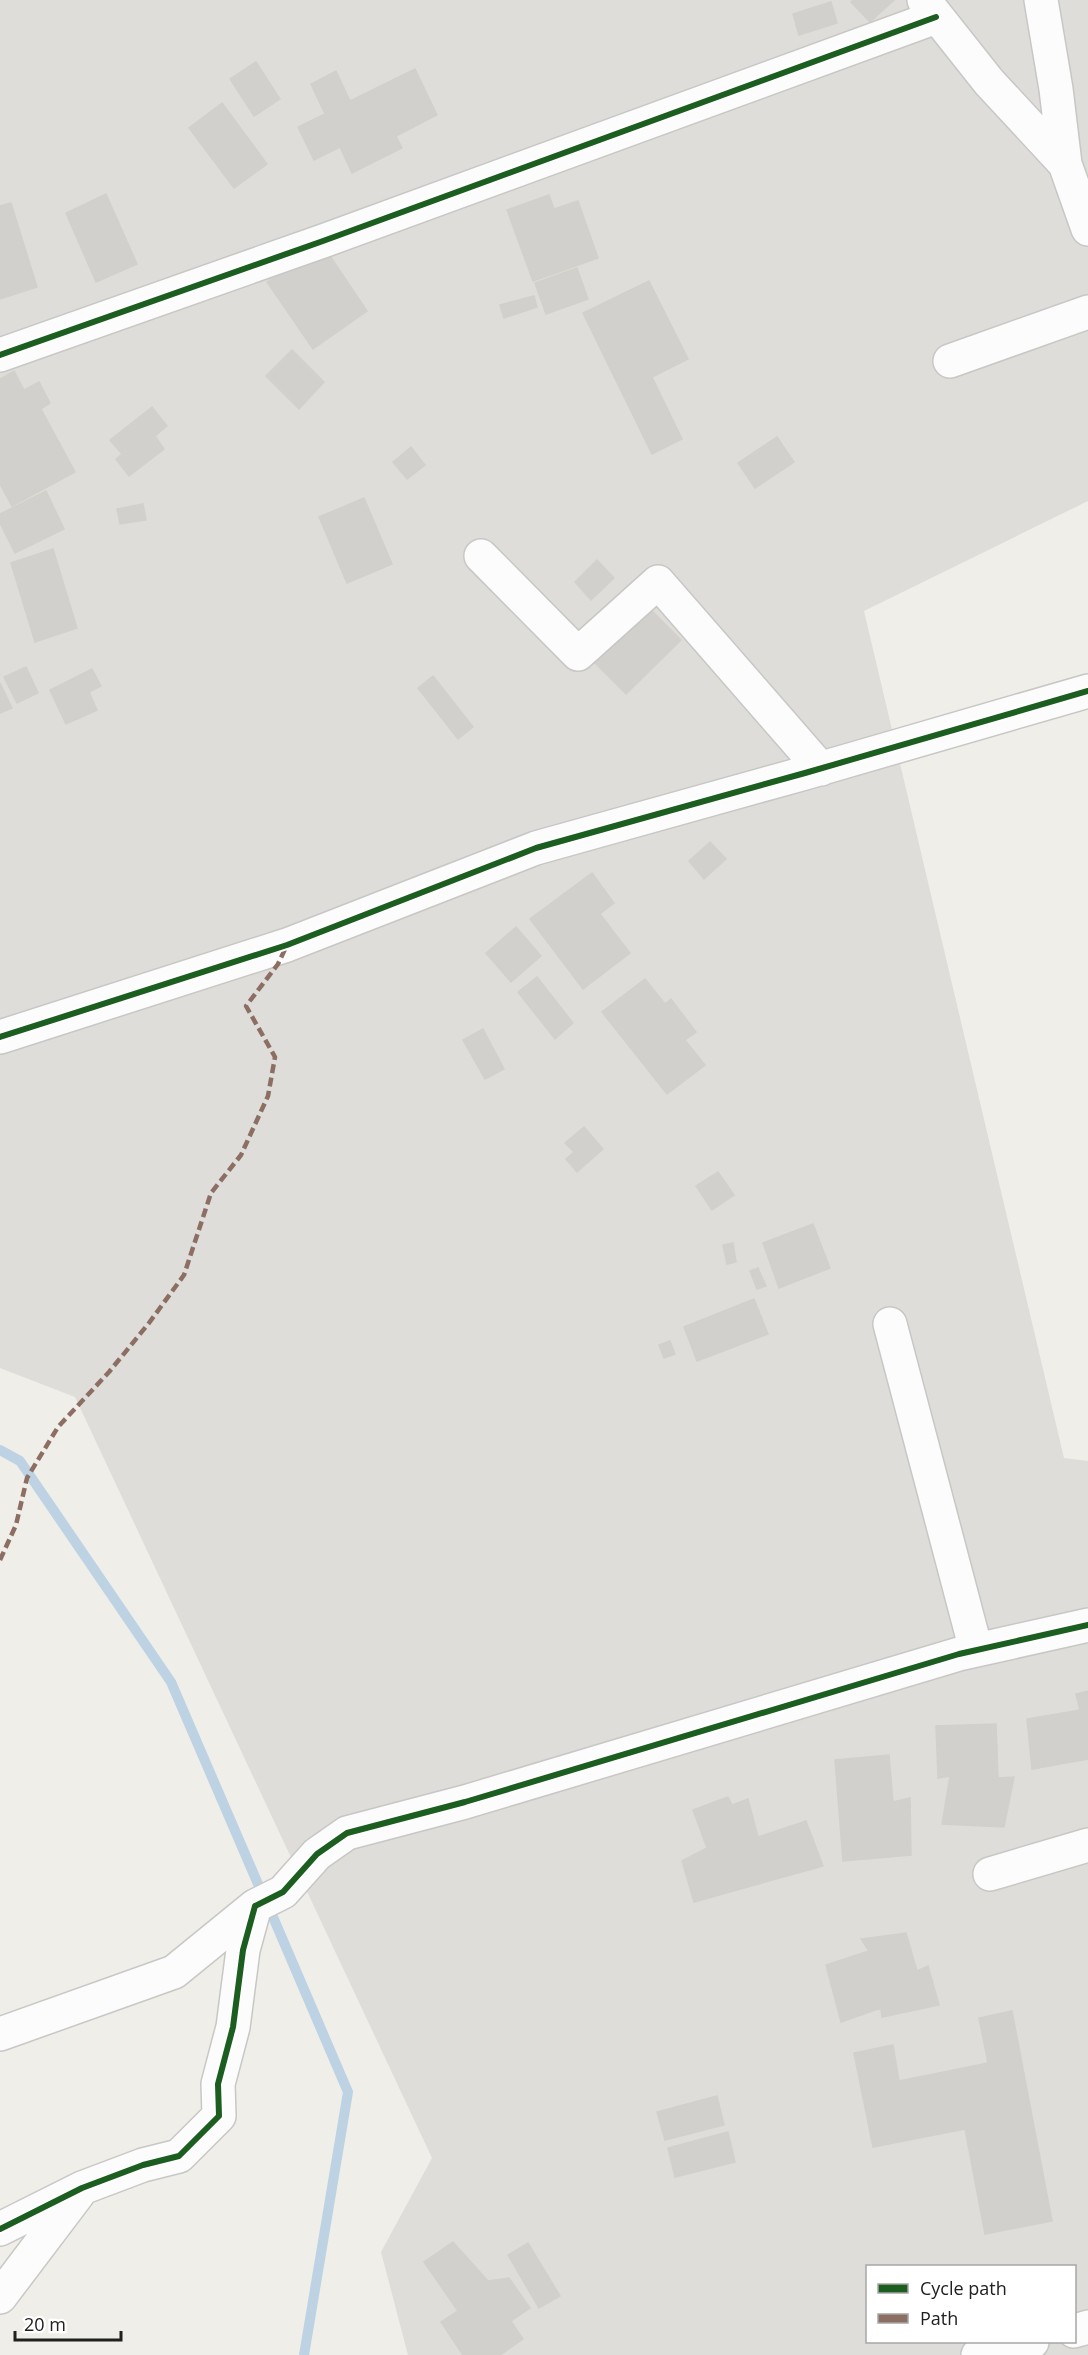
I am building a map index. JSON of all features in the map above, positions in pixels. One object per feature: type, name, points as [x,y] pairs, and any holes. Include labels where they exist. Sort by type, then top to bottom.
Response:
[{"type":"street","points":[[1041,0],[1056,89],[1065,164],[1088,229]]},
{"type":"street","points":[[0,356],[323,241],[930,9],[988,82],[1065,164]]},
{"type":"street","points":[[950,361],[1088,312]]},
{"type":"street","points":[[481,556],[578,654],[658,582],[821,769]]},
{"type":"street","points":[[0,1036],[287,945],[536,848],[821,769],[1088,691]]},
{"type":"street","points":[[890,1324],[976,1650]]},
{"type":"street","points":[[0,2034],[174,1972],[255,1906],[283,1892],[317,1854],[347,1833],[465,1802],[976,1650],[1088,1625]]},
{"type":"street","points":[[990,1874],[1088,1845]]},
{"type":"street","points":[[0,2229],[82,2188],[143,2165],[179,2156],[219,2116],[218,2084],[233,2027],[243,1950],[255,1906]]},
{"type":"street","points":[[0,2298],[37,2245],[82,2188]]},
{"type":"street","points":[[978,2355],[1028,2343]]},
{"type":"shaded area","points":[[0,0],[1088,0],[1088,501],[864,611],[1064,1458],[1088,1461],[1088,2355],[408,2355],[381,2252],[432,2158],[75,1397],[0,1368]]},
{"type":"building","points":[[853,0],[894,0],[870,22],[851,2]]},
{"type":"building","points":[[831,2],[837,23],[799,35],[793,14]]},
{"type":"building","points":[[256,62],[280,99],[254,116],[230,79]]},
{"type":"building","points":[[415,69],[437,115],[396,136],[402,148],[352,173],[340,147],[314,160],[298,127],[325,114],[311,84],[336,71],[350,101]]},
{"type":"building","points":[[222,103],[267,164],[234,188],[189,128]]},
{"type":"building","points":[[106,194],[137,264],[96,282],[66,213]]},
{"type":"building","points":[[549,195],[554,209],[578,201],[598,258],[533,281],[507,210]]},
{"type":"building","points":[[11,203],[37,287],[0,299],[0,206]]},
{"type":"building","points":[[322,244],[367,311],[313,349],[267,282]]},
{"type":"building","points":[[577,268],[588,299],[546,314],[535,283]]},
{"type":"building","points":[[649,281],[688,359],[652,377],[682,439],[652,454],[583,313]]},
{"type":"building","points":[[534,296],[537,307],[504,318],[500,305]]},
{"type":"building","points":[[292,350],[324,382],[299,409],[266,376]]},
{"type":"building","points":[[14,371],[24,390],[39,382],[50,403],[41,409],[75,472],[12,506],[0,484],[0,379]]},
{"type":"building","points":[[152,407],[167,426],[155,436],[164,449],[129,476],[116,459],[122,454],[110,440]]},
{"type":"building","points":[[777,437],[794,462],[755,488],[738,463]]},
{"type":"building","points":[[411,447],[425,465],[407,479],[393,462]]},
{"type":"building","points":[[46,491],[64,529],[15,553],[0,523],[0,514]]},
{"type":"building","points":[[364,498],[392,564],[347,583],[319,517]]},
{"type":"building","points":[[143,504],[146,520],[120,524],[117,509]]},
{"type":"building","points":[[53,549],[77,628],[35,642],[11,563]]},
{"type":"building","points":[[597,560],[614,578],[591,600],[575,582]]},
{"type":"building","points":[[649,608],[681,640],[626,694],[594,662]]},
{"type":"building","points":[[26,667],[38,693],[17,703],[4,677]]},
{"type":"building","points":[[92,669],[101,686],[89,692],[97,710],[66,724],[50,690]]},
{"type":"building","points":[[433,676],[473,727],[458,739],[418,688]]},
{"type":"building","points":[[0,683],[12,708],[0,713]]},
{"type":"building","points":[[710,842],[726,859],[704,879],[689,861]]},
{"type":"building","points":[[592,873],[614,903],[600,914],[630,953],[583,989],[530,919]]},
{"type":"building","points":[[516,927],[541,956],[511,982],[486,953]]},
{"type":"building","points":[[537,977],[573,1023],[555,1039],[518,992]]},
{"type":"building","points":[[645,979],[665,1004],[671,999],[696,1032],[685,1040],[705,1065],[667,1094],[602,1012]]},
{"type":"building","points":[[483,1029],[504,1069],[485,1079],[463,1040]]},
{"type":"building","points":[[584,1127],[603,1149],[577,1172],[566,1159],[574,1152],[565,1143]]},
{"type":"building","points":[[718,1172],[734,1195],[712,1210],[696,1186]]},
{"type":"building","points":[[813,1224],[830,1268],[779,1288],[763,1243]]},
{"type":"building","points":[[733,1243],[736,1262],[727,1264],[723,1245]]},
{"type":"building","points":[[758,1268],[766,1286],[757,1289],[750,1271]]},
{"type":"building","points":[[754,1299],[768,1334],[697,1361],[684,1327]]},
{"type":"building","points":[[670,1341],[675,1354],[664,1358],[659,1345]]},
{"type":"building","points":[[1088,1691],[1088,1759],[1032,1769],[1027,1719],[1080,1710],[1076,1694]]},
{"type":"building","points":[[996,1724],[998,1778],[1014,1777],[1004,1827],[942,1824],[950,1776],[938,1778],[936,1726]]},
{"type":"building","points":[[889,1755],[893,1802],[910,1798],[911,1855],[843,1861],[835,1760]]},
{"type":"building","points":[[728,1797],[732,1805],[748,1799],[758,1837],[806,1821],[823,1866],[694,1902],[682,1861],[707,1848],[693,1810]]},
{"type":"building","points":[[906,1933],[917,1971],[928,1966],[939,2005],[882,2017],[881,2008],[841,2022],[826,1965],[869,1951],[861,1939]]},
{"type":"building","points":[[1012,2011],[1052,2221],[985,2234],[965,2129],[873,2147],[854,2053],[893,2045],[899,2081],[988,2063],[979,2018]]},
{"type":"building","points":[[717,2096],[724,2125],[665,2140],[657,2112]]},
{"type":"building","points":[[728,2132],[735,2162],[675,2177],[668,2148]]},
{"type":"building","points":[[453,2242],[488,2281],[509,2278],[530,2308],[511,2321],[523,2339],[500,2355],[463,2355],[441,2322],[458,2311],[424,2262]]},
{"type":"building","points":[[528,2243],[560,2296],[539,2308],[508,2255]]},
{"type":"waterway","points":[[0,1450],[20,1461],[171,1682],[258,1884]]},
{"type":"waterway","points":[[270,1910],[348,2092],[304,2355]]},
{"type":"marked path","points":[[0,1560],[16,1525],[27,1478],[58,1427],[109,1372],[184,1275],[211,1193],[241,1155],[268,1096],[275,1057],[246,1006],[278,964],[287,945]]},
{"type":"cycle path","points":[[0,355],[323,241],[936,17]]},
{"type":"cycle path","points":[[0,1037],[287,945],[536,848],[1088,691]]},
{"type":"cycle path","points":[[0,2229],[82,2188],[143,2165],[179,2156],[219,2116],[218,2084],[233,2027],[243,1950],[255,1906],[283,1892],[317,1854],[347,1833],[465,1802],[959,1654],[1088,1625]]}]
